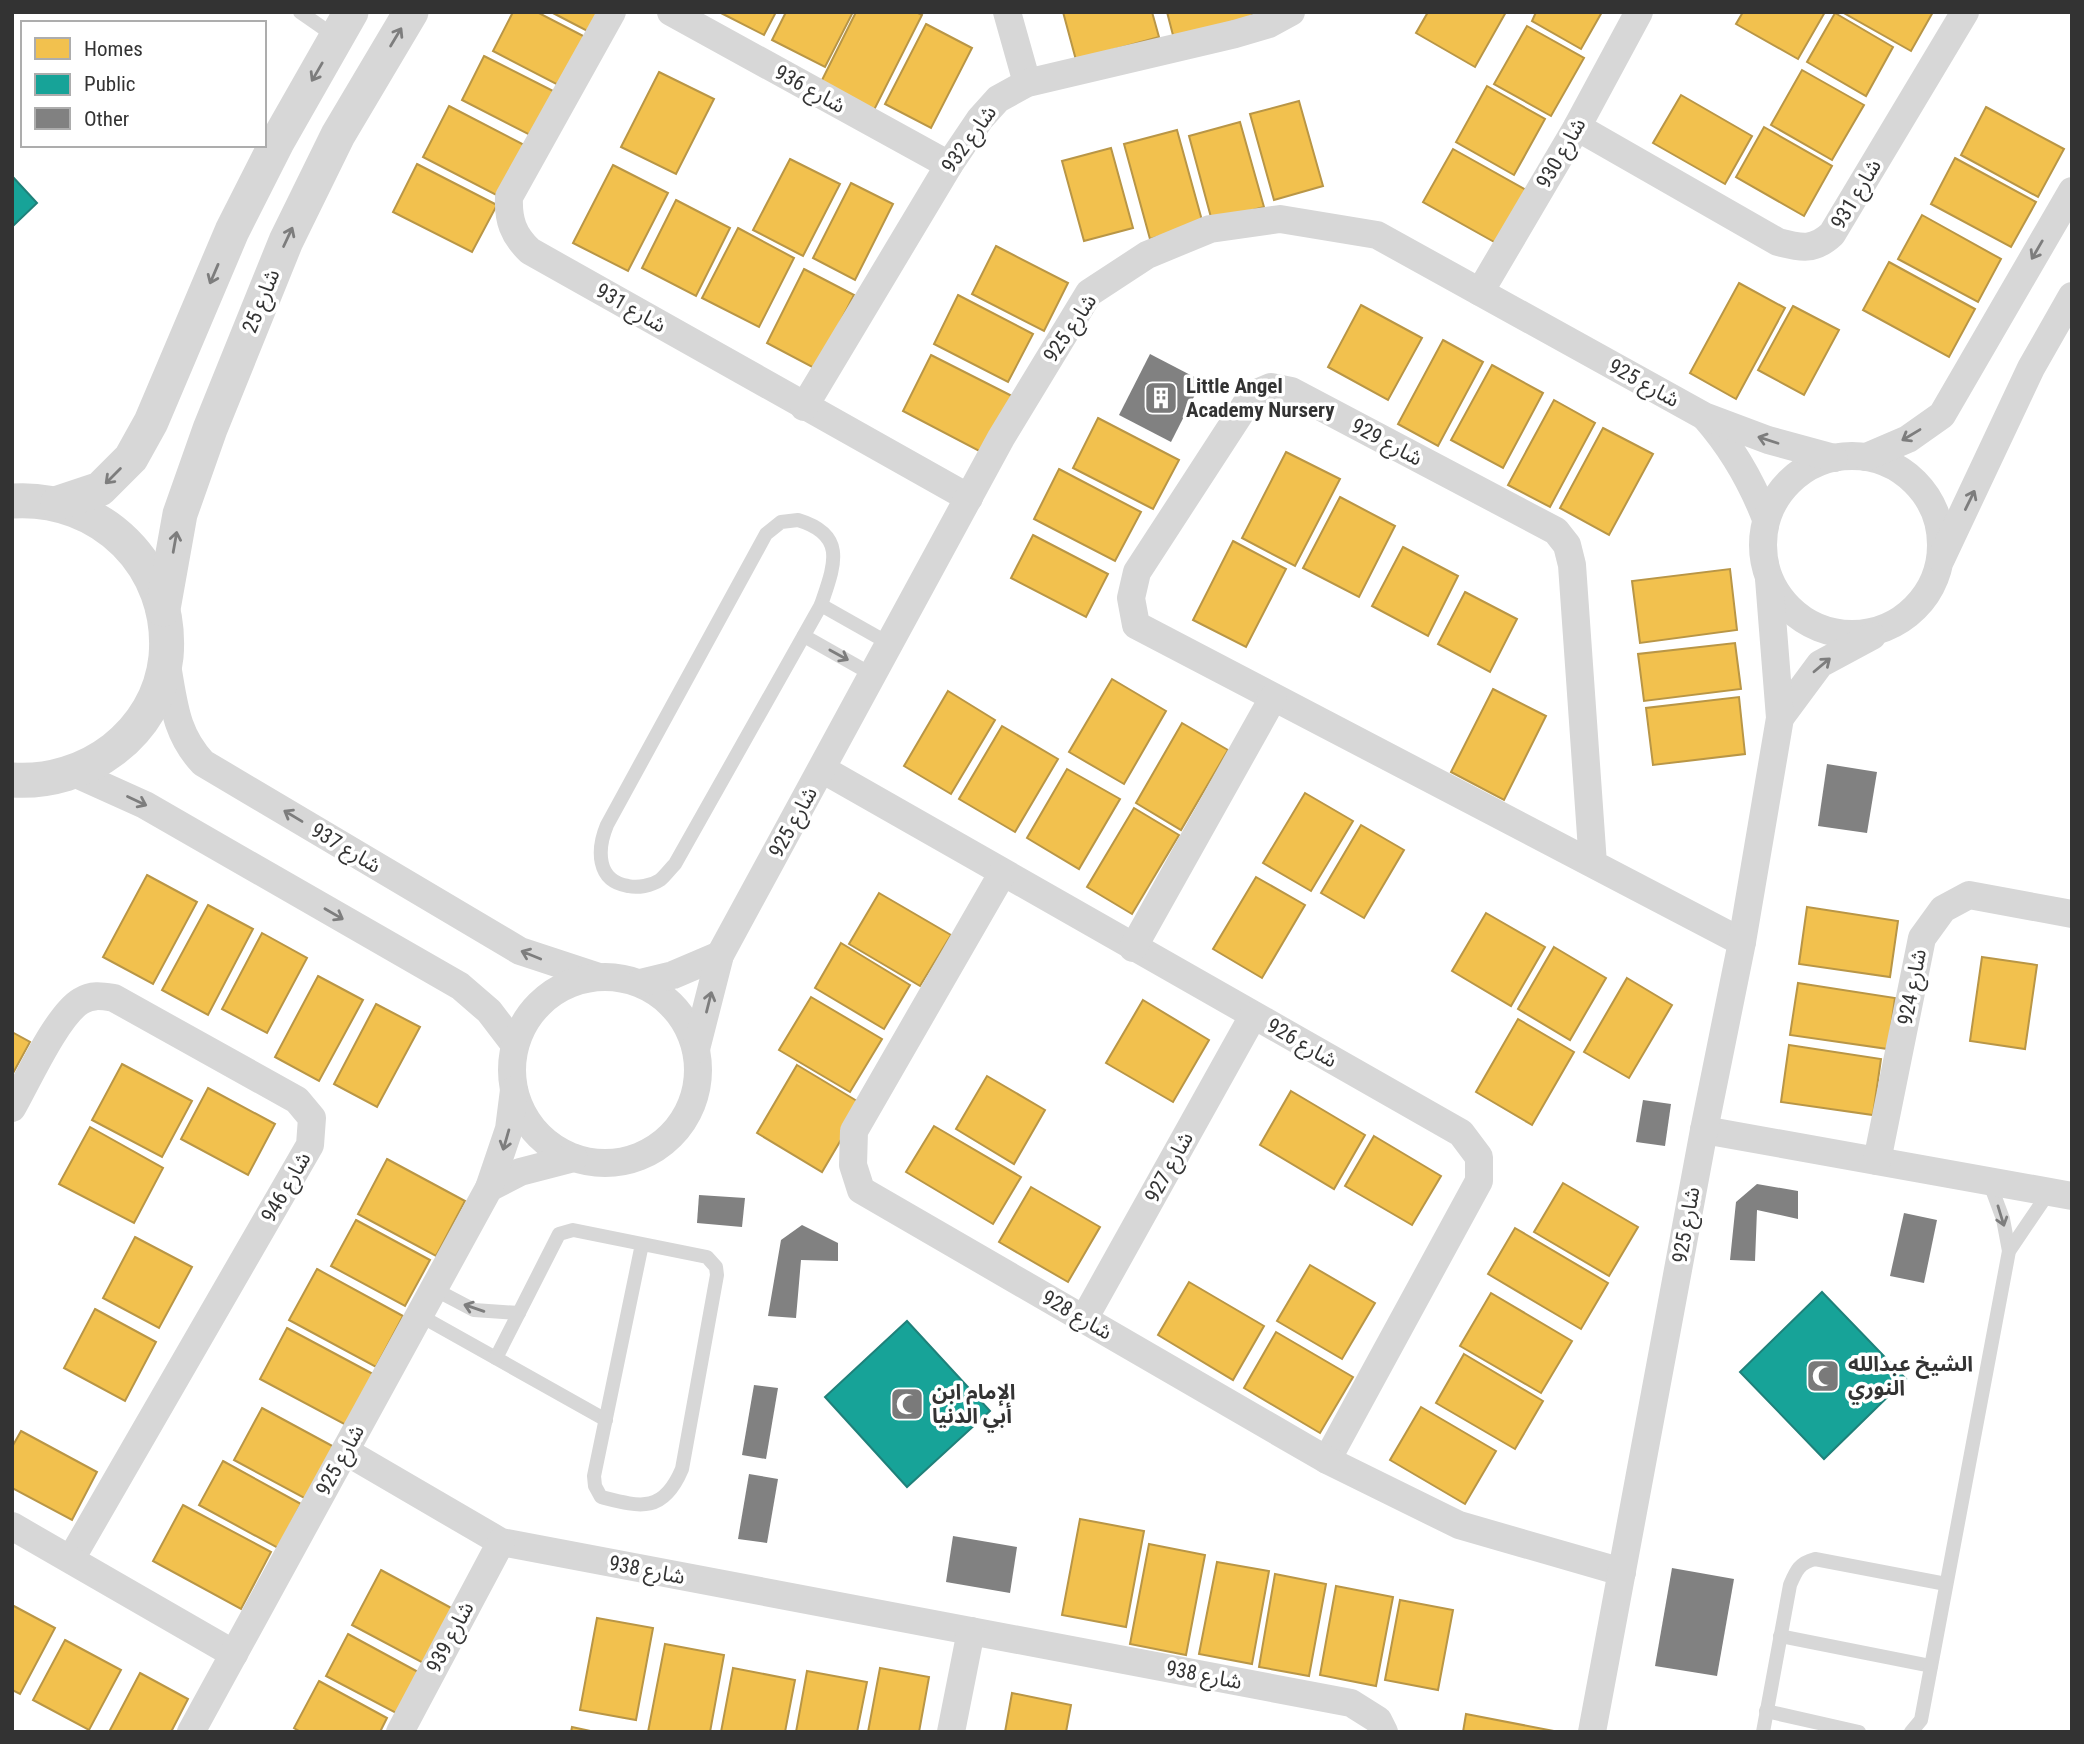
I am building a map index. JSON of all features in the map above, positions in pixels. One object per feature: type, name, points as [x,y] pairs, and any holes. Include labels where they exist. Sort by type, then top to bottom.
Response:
[{"type":"street","name":"شارع 25","points":[[163,609],[180,514],[210,429],[285,240],[338,135],[411,12]]},
{"type":"street","name":"شارع 931","points":[[612,12],[509,197],[511,225],[518,239],[530,251],[969,498]]},
{"type":"street","name":"شارع 936","points":[[671,12],[949,165]]},
{"type":"street","points":[[1007,12],[1027,83]]},
{"type":"street","name":"شارع 932","points":[[804,407],[949,165],[998,99],[1027,83],[1235,34],[1269,24],[1291,12]]},
{"type":"street","name":"شارع 930","points":[[1480,292],[1577,127],[1639,12]]},
{"type":"street","name":"شارع 931","points":[[1577,127],[1778,242],[1804,247],[1820,245],[1832,234],[1965,12]]},
{"type":"street","points":[[58,503],[100,489],[131,458],[151,422],[238,220],[276,142],[343,25]]},
{"type":"street","points":[[2072,191],[1942,415],[1908,439],[1866,457],[1834,458],[1804,469],[1792,479],[1773,504],[1766,519],[1763,539],[1769,579],[1793,612],[1828,632],[1859,634],[1889,627],[1922,601],[2031,368],[2072,296]]},
{"type":"street","name":"شارع 925","points":[[696,1049],[720,956],[969,498],[1089,293],[1147,255],[1210,229],[1280,219],[1377,235],[1704,416],[1768,440],[1834,458]]},
{"type":"street","name":"شارع 929","points":[[1593,864],[1572,565],[1567,545],[1556,531],[1291,391],[1271,387],[1252,395],[1137,572],[1130,598],[1136,625],[1742,942]]},
{"type":"street","name":"شارع 925","points":[[1704,416],[1729,444],[1745,470],[1766,519]]},
{"type":"street","points":[[1866,457],[1903,472],[1930,502],[1941,541],[1940,562]]},
{"type":"street","points":[[12,501],[58,503],[95,517],[126,541],[149,572],[163,609],[166,657],[156,695],[136,728],[108,755],[74,773],[35,782],[12,780]]},
{"type":"street","name":"شارع 925","points":[[1594,1730],[1704,1130],[1742,942],[1780,718],[1769,579]]},
{"type":"street","name":"شارع 925","points":[[1780,718],[1820,664],[1889,627]]},
{"type":"street","name":"شارع 937","points":[[166,657],[179,729],[187,746],[203,763],[520,951],[596,976]]},
{"type":"street","points":[[1133,948],[1273,698]]},
{"type":"street","name":"شارع 926","points":[[821,769],[1461,1133],[1479,1157],[1479,1181],[1327,1460]]},
{"type":"street","points":[[74,773],[145,805],[460,986],[489,1010],[515,1045]]},
{"type":"street","name":"شارع 928","points":[[1002,874],[854,1131],[853,1165],[861,1190],[1327,1460],[1459,1525],[1622,1572]]},
{"type":"street","name":"شارع 924","points":[[1877,1161],[1922,938],[1943,909],[1969,895],[2072,914]]},
{"type":"street","points":[[640,983],[673,975],[720,956]]},
{"type":"street","points":[[489,1188],[520,1172],[574,1158],[618,1163],[639,1157],[659,1147],[675,1132],[696,1093],[699,1071],[696,1049],[689,1028],[676,1009],[660,994],[640,983],[619,977],[596,976],[574,981],[554,991],[537,1006],[524,1024],[515,1045],[512,1067],[514,1090],[522,1112],[535,1132],[553,1147],[574,1158]]},
{"type":"street","name":"شارع 946","points":[[12,1108],[71,1007],[98,995],[114,998],[298,1100],[312,1118],[310,1145],[71,1559]]},
{"type":"street","name":"شارع 927","points":[[1084,1319],[1253,1016]]},
{"type":"street","name":"شارع 925","points":[[191,1732],[489,1188],[509,1129],[514,1090]]},
{"type":"street","points":[[1704,1130],[2061,1194]]},
{"type":"street","name":"شارع 938","points":[[345,1451],[501,1542],[1351,1703],[1378,1720],[1384,1732]]},
{"type":"street","points":[[12,1526],[234,1654]]},
{"type":"street","name":"شارع 939","points":[[400,1732],[501,1542]]},
{"type":"street","points":[[951,1732],[971,1631]]},
{"type":"lane","points":[[300,12],[343,25]]},
{"type":"lane","points":[[797,520],[814,525],[824,532],[834,547],[832,571],[821,606],[675,864],[659,881],[645,886],[622,885],[609,879],[603,870],[600,854],[607,825],[766,534],[781,522],[797,520]]},
{"type":"lane","points":[[821,606],[890,644]]},
{"type":"lane","points":[[804,636],[873,675]]},
{"type":"lane","points":[[1911,1732],[1921,1720],[2009,1251],[2003,1219],[1989,1181]]},
{"type":"lane","points":[[2009,1251],[2061,1194]]},
{"type":"lane","points":[[496,1358],[559,1234],[573,1230],[707,1257],[716,1268],[717,1275],[682,1469],[677,1479],[655,1502],[639,1507],[601,1497],[595,1486],[594,1476],[642,1244]]},
{"type":"lane","points":[[434,1289],[474,1310],[519,1313]]},
{"type":"lane","points":[[419,1315],[606,1420]]},
{"type":"lane","points":[[1763,1732],[1790,1585],[1797,1569],[1804,1562],[1815,1559],[1946,1584]]},
{"type":"lane","points":[[1780,1636],[1931,1666]]},
{"type":"lane","points":[[1766,1711],[1800,1725],[1860,1732]]},
{"type":"building: Homes","points":[[513,12],[537,12],[589,39],[564,88],[493,51]]},
{"type":"building: Homes","points":[[551,12],[607,12],[595,35]]},
{"type":"building: Homes","points":[[719,12],[776,12],[764,35]]},
{"type":"building: Homes","points":[[786,12],[853,12],[825,67],[772,40]]},
{"type":"building: Homes","points":[[856,12],[916,12],[922,15],[874,110],[821,82]]},
{"type":"building: Homes","points":[[1063,12],[1152,12],[1159,37],[1076,60]]},
{"type":"building: Homes","points":[[1167,12],[1252,12],[1253,18],[1174,39]]},
{"type":"building: Homes","points":[[1428,12],[1506,12],[1475,67],[1416,33]]},
{"type":"building: Homes","points":[[1536,12],[1602,12],[1581,49],[1532,21]]},
{"type":"building: Homes","points":[[1743,12],[1825,12],[1798,59],[1736,24]]},
{"type":"building: Homes","points":[[1842,12],[1933,12],[1911,51]]},
{"type":"building: Homes","points":[[1835,13],[1893,47],[1866,96],[1807,62]]},
{"type":"building: Homes","points":[[926,24],[972,48],[931,128],[885,104]]},
{"type":"building: Homes","points":[[1527,26],[1584,58],[1551,116],[1494,84]]},
{"type":"building: Homes","points":[[484,56],[559,94],[536,138],[462,100]]},
{"type":"building: Homes","points":[[1802,70],[1864,105],[1832,160],[1771,125]]},
{"type":"building: Homes","points":[[659,72],[714,99],[676,174],[621,147]]},
{"type":"building: Homes","points":[[1487,86],[1545,119],[1514,175],[1456,142]]},
{"type":"building: Homes","points":[[1681,95],[1752,136],[1725,184],[1653,143]]},
{"type":"building: Homes","points":[[1299,101],[1323,186],[1274,200],[1250,114]]},
{"type":"building: Homes","points":[[449,106],[530,148],[504,199],[423,157]]},
{"type":"building: Homes","points":[[1986,107],[2064,149],[2038,197],[1961,155]]},
{"type":"building: Homes","points":[[1240,122],[1264,207],[1212,221],[1189,136]]},
{"type":"building: Homes","points":[[1764,127],[1832,166],[1804,216],[1736,177]]},
{"type":"building: Homes","points":[[1177,130],[1203,224],[1150,239],[1124,144]]},
{"type":"building: Homes","points":[[1111,148],[1133,228],[1084,241],[1062,161]]},
{"type":"building: Homes","points":[[1453,149],[1526,190],[1496,243],[1423,202]]},
{"type":"building: Homes","points":[[1955,158],[2036,202],[2011,247],[1931,204]]},
{"type":"building: Homes","points":[[790,159],[840,184],[803,256],[753,230]]},
{"type":"building: Homes","points":[[417,164],[497,205],[472,252],[393,212]]},
{"type":"building: Homes","points":[[613,165],[668,193],[628,271],[573,243]]},
{"type":"building: Homes","points":[[851,183],[893,204],[855,280],[813,258]]},
{"type":"building: Homes","points":[[676,200],[730,228],[696,296],[642,268]]},
{"type":"building: Homes","points":[[1922,215],[2001,259],[1978,302],[1898,259]]},
{"type":"building: Homes","points":[[738,228],[794,258],[759,327],[702,298]]},
{"type":"building: Homes","points":[[996,246],[1068,283],[1044,331],[972,294]]},
{"type":"building: Homes","points":[[1889,262],[1975,309],[1949,357],[1863,310]]},
{"type":"building: Homes","points":[[804,269],[854,295],[816,369],[767,343]]},
{"type":"building: Homes","points":[[1739,283],[1785,308],[1736,399],[1690,373]]},
{"type":"building: Homes","points":[[958,295],[1033,334],[1008,382],[934,344]]},
{"type":"building: Homes","points":[[1361,305],[1422,338],[1388,400],[1328,367]]},
{"type":"building: Homes","points":[[1793,306],[1839,330],[1804,395],[1758,370]]},
{"type":"building: Homes","points":[[1443,340],[1483,362],[1438,446],[1398,424]]},
{"type":"building: Homes","points":[[931,355],[1012,396],[983,453],[903,411]]},
{"type":"building: Homes","points":[[1492,365],[1543,393],[1503,468],[1451,440]]},
{"type":"building: Homes","points":[[1554,400],[1595,423],[1550,507],[1508,485]]},
{"type":"building: Homes","points":[[1098,418],[1179,460],[1153,509],[1073,468]]},
{"type":"building: Homes","points":[[1603,428],[1653,454],[1609,535],[1560,508]]},
{"type":"building: Homes","points":[[1286,452],[1340,479],[1295,566],[1242,538]]},
{"type":"building: Homes","points":[[1059,469],[1141,512],[1115,561],[1034,519]]},
{"type":"building: Homes","points":[[1340,497],[1395,526],[1359,597],[1303,568]]},
{"type":"building: Homes","points":[[1033,535],[1108,574],[1086,617],[1011,578]]},
{"type":"building: Homes","points":[[1233,541],[1286,569],[1246,647],[1193,620]]},
{"type":"building: Homes","points":[[1403,547],[1458,576],[1428,636],[1372,606]]},
{"type":"building: Homes","points":[[1730,569],[1737,630],[1640,643],[1632,581]]},
{"type":"building: Homes","points":[[1465,592],[1517,619],[1490,672],[1438,644]]},
{"type":"building: Homes","points":[[1735,643],[1741,689],[1644,701],[1638,654]]},
{"type":"building: Homes","points":[[1112,679],[1166,711],[1124,784],[1069,752]]},
{"type":"building: Homes","points":[[1493,689],[1546,716],[1504,800],[1451,772]]},
{"type":"building: Homes","points":[[948,691],[995,720],[951,794],[904,766]]},
{"type":"building: Homes","points":[[1739,697],[1745,754],[1653,765],[1646,708]]},
{"type":"building: Homes","points":[[1182,723],[1228,750],[1181,830],[1136,803]]},
{"type":"building: Homes","points":[[1002,726],[1058,759],[1015,832],[959,799]]},
{"type":"building: Homes","points":[[1067,769],[1120,799],[1079,869],[1027,838]]},
{"type":"building: Homes","points":[[1305,793],[1353,821],[1311,891],[1263,863]]},
{"type":"building: Homes","points":[[1134,808],[1179,835],[1132,914],[1087,887]]},
{"type":"building: Homes","points":[[1361,825],[1404,850],[1364,918],[1321,893]]},
{"type":"building: Homes","points":[[147,875],[197,902],[153,984],[103,957]]},
{"type":"building: Homes","points":[[1256,877],[1305,905],[1262,978],[1213,949]]},
{"type":"building: Homes","points":[[879,893],[951,935],[920,986],[849,944]]},
{"type":"building: Homes","points":[[208,905],[253,929],[208,1015],[162,990]]},
{"type":"building: Homes","points":[[1807,907],[1898,921],[1890,977],[1799,964]]},
{"type":"building: Homes","points":[[1486,913],[1545,947],[1511,1006],[1452,971]]},
{"type":"building: Homes","points":[[262,933],[307,958],[267,1033],[222,1009]]},
{"type":"building: Homes","points":[[841,943],[910,985],[884,1029],[815,988]]},
{"type":"building: Homes","points":[[1554,947],[1606,978],[1570,1040],[1518,1009]]},
{"type":"building: Homes","points":[[1982,957],[2037,965],[2025,1049],[1970,1041]]},
{"type":"building: Homes","points":[[318,976],[363,1000],[319,1081],[275,1057]]},
{"type":"building: Homes","points":[[1627,978],[1672,1005],[1629,1078],[1584,1052]]},
{"type":"building: Homes","points":[[1798,983],[1895,998],[1888,1049],[1790,1035]]},
{"type":"building: Homes","points":[[811,997],[882,1039],[850,1092],[779,1050]]},
{"type":"building: Homes","points":[[1143,1000],[1209,1040],[1173,1102],[1106,1063]]},
{"type":"building: Homes","points":[[376,1004],[420,1027],[377,1107],[334,1084]]},
{"type":"building: Homes","points":[[1518,1019],[1574,1052],[1532,1125],[1476,1092]]},
{"type":"building: Homes","points":[[12,1032],[30,1042],[12,1075]]},
{"type":"building: Homes","points":[[1789,1045],[1881,1059],[1873,1115],[1781,1102]]},
{"type":"building: Homes","points":[[122,1064],[192,1101],[162,1157],[92,1120]]},
{"type":"building: Homes","points":[[797,1065],[862,1104],[822,1172],[757,1133]]},
{"type":"building: Homes","points":[[987,1076],[1045,1110],[1014,1164],[956,1129]]},
{"type":"building: Homes","points":[[208,1088],[275,1124],[248,1175],[181,1139]]},
{"type":"building: Homes","points":[[1291,1091],[1365,1135],[1334,1189],[1260,1145]]},
{"type":"building: Homes","points":[[934,1126],[1021,1177],[993,1224],[906,1172]]},
{"type":"building: Homes","points":[[90,1127],[163,1168],[134,1223],[59,1184]]},
{"type":"building: Homes","points":[[1374,1136],[1441,1176],[1412,1225],[1345,1186]]},
{"type":"building: Homes","points":[[387,1159],[465,1201],[436,1256],[358,1214]]},
{"type":"building: Homes","points":[[1563,1183],[1638,1227],[1609,1276],[1534,1232]]},
{"type":"building: Homes","points":[[1031,1187],[1100,1227],[1068,1282],[999,1242]]},
{"type":"building: Homes","points":[[356,1220],[430,1260],[405,1306],[331,1266]]},
{"type":"building: Homes","points":[[1515,1228],[1608,1283],[1581,1329],[1488,1274]]},
{"type":"building: Homes","points":[[135,1237],[192,1267],[159,1328],[103,1298]]},
{"type":"building: Homes","points":[[1310,1265],[1375,1303],[1342,1359],[1277,1321]]},
{"type":"building: Homes","points":[[317,1269],[403,1316],[376,1367],[289,1320]]},
{"type":"building: Homes","points":[[1189,1282],[1264,1326],[1233,1380],[1158,1335]]},
{"type":"building: Homes","points":[[1491,1293],[1572,1341],[1541,1393],[1460,1346]]},
{"type":"building: Homes","points":[[95,1309],[156,1342],[125,1401],[64,1368]]},
{"type":"building: Homes","points":[[287,1328],[373,1374],[346,1425],[260,1379]]},
{"type":"building: Homes","points":[[1276,1332],[1353,1377],[1320,1433],[1244,1388]]},
{"type":"building: Homes","points":[[1464,1354],[1543,1401],[1515,1449],[1436,1403]]},
{"type":"building: Homes","points":[[1421,1407],[1496,1451],[1465,1504],[1390,1460]]},
{"type":"building: Homes","points":[[262,1408],[336,1448],[308,1500],[234,1460]]},
{"type":"building: Homes","points":[[21,1431],[97,1472],[72,1520],[12,1488],[12,1447]]},
{"type":"building: Homes","points":[[223,1461],[301,1504],[278,1548],[199,1505]]},
{"type":"building: Homes","points":[[183,1505],[271,1552],[241,1609],[153,1561]]},
{"type":"building: Homes","points":[[1080,1519],[1144,1531],[1126,1627],[1062,1615]]},
{"type":"building: Homes","points":[[1149,1544],[1205,1555],[1186,1655],[1130,1644]]},
{"type":"building: Homes","points":[[1217,1562],[1269,1571],[1252,1664],[1199,1654]]},
{"type":"building: Homes","points":[[381,1570],[455,1610],[427,1665],[352,1625]]},
{"type":"building: Homes","points":[[1275,1574],[1326,1584],[1309,1676],[1259,1667]]},
{"type":"building: Homes","points":[[1336,1586],[1393,1597],[1376,1686],[1320,1675]]},
{"type":"building: Homes","points":[[1400,1600],[1453,1610],[1438,1690],[1385,1680]]},
{"type":"building: Homes","points":[[12,1605],[55,1628],[20,1694],[12,1690]]},
{"type":"building: Homes","points":[[597,1618],[653,1628],[636,1720],[580,1710]]},
{"type":"building: Homes","points":[[348,1634],[420,1673],[398,1714],[326,1676]]},
{"type":"building: Homes","points":[[65,1640],[121,1670],[89,1730],[33,1700]]},
{"type":"building: Homes","points":[[665,1644],[724,1655],[710,1732],[648,1732]]},
{"type":"building: Homes","points":[[733,1668],[795,1680],[785,1732],[721,1732]]},
{"type":"building: Homes","points":[[880,1668],[929,1677],[919,1732],[868,1732]]},
{"type":"building: Homes","points":[[807,1671],[867,1682],[857,1732],[796,1732]]},
{"type":"building: Homes","points":[[140,1673],[188,1699],[171,1732],[109,1732]]},
{"type":"building: Homes","points":[[319,1681],[387,1718],[380,1732],[301,1732],[294,1728]]},
{"type":"building: Homes","points":[[1012,1693],[1071,1705],[1066,1732],[1005,1732]]},
{"type":"building: Homes","points":[[1466,1714],[1559,1732],[1463,1732]]},
{"type":"building: Homes","points":[[572,1727],[595,1732],[571,1732]]},
{"type":"building: Public","points":[[12,176],[37,203],[12,227]]},
{"type":"building: Public","name":"الشيخ عبدالله النوري","points":[[1822,1292],[1906,1379],[1824,1459],[1740,1372]]},
{"type":"building: Public","name":"الإمام ابن أبي الدنيا","points":[[907,1321],[990,1411],[907,1487],[825,1397]]},
{"type":"building: Other","name":"Little Angel Academy Nursery","points":[[1150,354],[1202,381],[1171,442],[1119,415]]},
{"type":"building: Other","points":[[1827,764],[1877,772],[1867,833],[1818,826]]},
{"type":"building: Other","points":[[1643,1100],[1671,1104],[1665,1146],[1636,1142]]},
{"type":"building: Other","points":[[1757,1184],[1798,1191],[1798,1219],[1757,1210],[1755,1261],[1730,1260],[1736,1202]]},
{"type":"building: Other","points":[[699,1195],[745,1198],[742,1227],[697,1223]]},
{"type":"building: Other","points":[[1904,1213],[1937,1220],[1924,1283],[1890,1276]]},
{"type":"building: Other","points":[[802,1225],[838,1243],[838,1261],[801,1260],[796,1318],[768,1316],[781,1240]]},
{"type":"building: Other","points":[[754,1385],[778,1388],[766,1459],[742,1455]]},
{"type":"building: Other","points":[[749,1474],[778,1479],[767,1543],[738,1539]]},
{"type":"building: Other","points":[[953,1536],[1017,1547],[1010,1593],[946,1582]]},
{"type":"building: Other","points":[[1672,1568],[1734,1579],[1717,1676],[1655,1666]]},
{"type":"place","name":"Little Angel Academy Nursery","points":[[1161,398]]},
{"type":"place","name":"الشيخ عبدالله النوري","points":[[1823,1376]]},
{"type":"place","name":"الإمام ابن أبي الدنيا","points":[[907,1404]]}]
